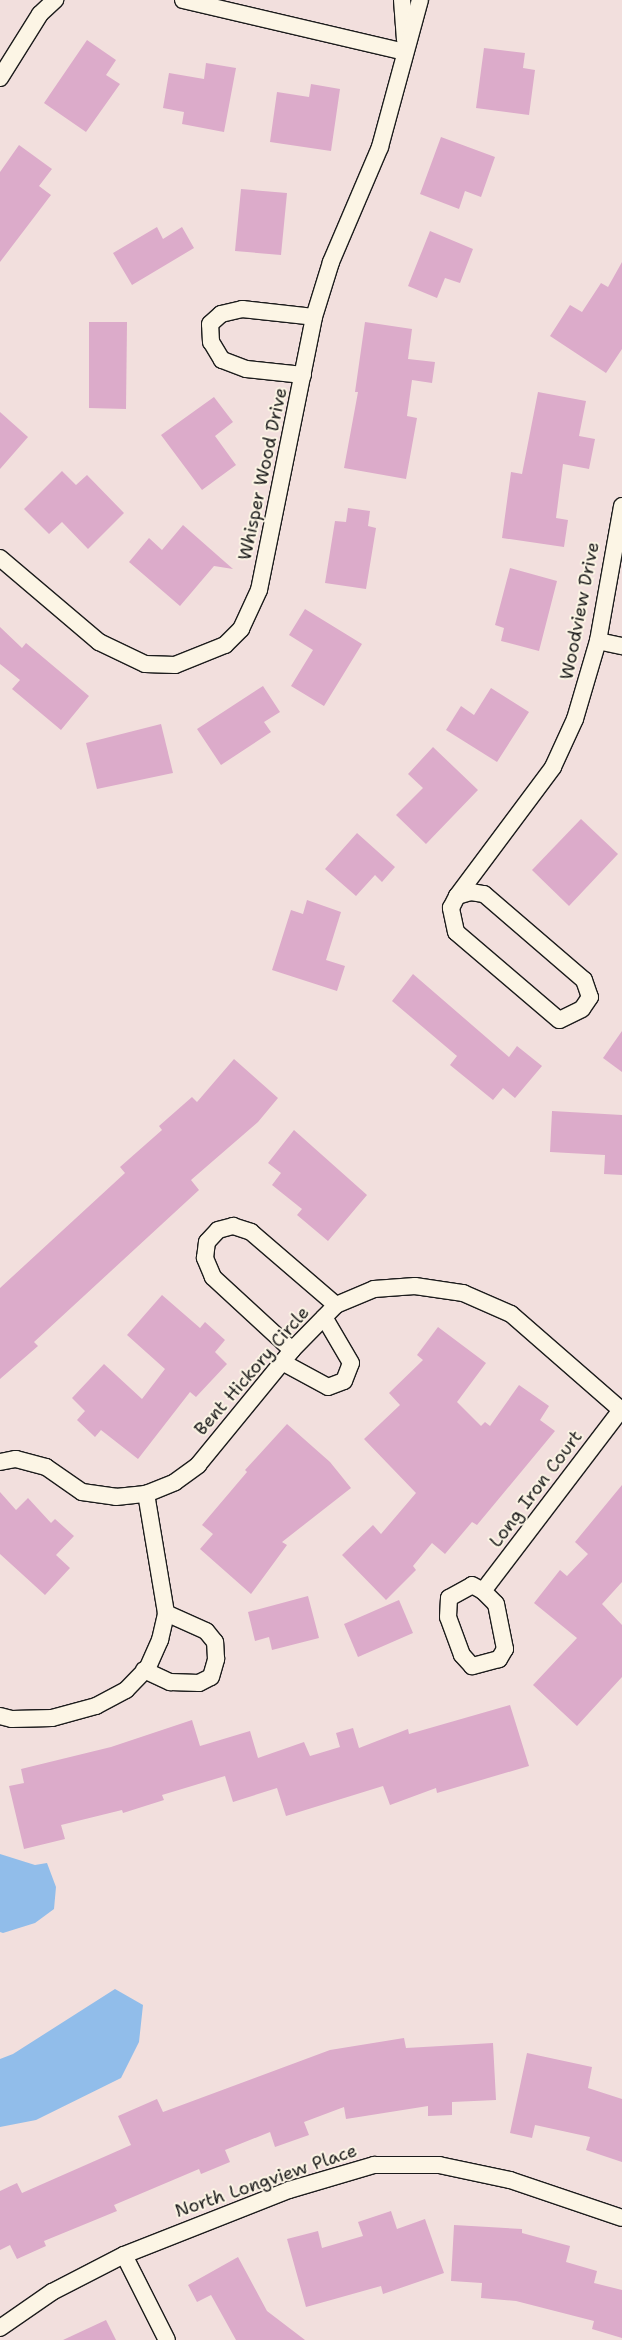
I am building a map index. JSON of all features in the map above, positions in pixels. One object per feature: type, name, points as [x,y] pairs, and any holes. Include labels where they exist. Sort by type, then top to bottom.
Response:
[{"type":"street","points":[[0,78],[40,14],[56,0]]},
{"type":"street","points":[[183,0],[405,52]]},
{"type":"street","name":"Whisper Wood Drive","points":[[402,0],[405,52]]},
{"type":"street","name":"Whisper Wood Drive","points":[[0,558],[99,642],[146,664],[175,664],[225,645],[240,629],[259,590],[314,317],[331,262],[380,147],[420,0]]},
{"type":"street","points":[[303,375],[246,369],[222,360],[211,342],[210,324],[221,314],[242,309],[314,317]]},
{"type":"street","name":"Woodview Drive","points":[[457,896],[553,767],[575,719],[598,642],[622,506]]},
{"type":"street","points":[[598,642],[622,646]]},
{"type":"street","points":[[472,892],[484,894],[584,980],[590,997],[582,1009],[559,1020],[501,974],[456,932],[451,908],[457,896],[472,892]]},
{"type":"street","points":[[233,1226],[251,1232],[330,1311],[351,1363],[344,1380],[328,1387],[287,1356],[213,1277],[205,1258],[207,1242],[218,1230],[233,1226]]},
{"type":"street","name":"Bent Hickory Circle","points":[[0,1462],[16,1459],[46,1466],[82,1492],[116,1497],[146,1494],[175,1482],[198,1465],[287,1356],[330,1311],[374,1289],[415,1286],[463,1293],[511,1314],[622,1411]]},
{"type":"street","name":"Long Iron Court","points":[[483,1591],[622,1411]]},
{"type":"street","points":[[0,1716],[12,1720],[52,1718],[96,1706],[126,1690],[144,1670],[160,1640],[166,1613],[146,1494]]},
{"type":"street","points":[[472,1585],[483,1591],[496,1604],[505,1649],[499,1659],[472,1666],[462,1655],[448,1617],[449,1598],[472,1585]]},
{"type":"street","points":[[144,1670],[170,1682],[199,1683],[211,1676],[216,1659],[214,1642],[206,1631],[166,1613]]},
{"type":"street","name":"North Longview Place","points":[[0,2328],[52,2292],[124,2255],[289,2190],[374,2165],[439,2165],[510,2180],[622,2218]]},
{"type":"street","points":[[124,2255],[167,2340]]},
{"type":"water","points":[[0,1854],[35,1865],[47,1863],[56,1887],[54,1909],[35,1923],[3,1933],[0,1932]]},
{"type":"water","points":[[115,1989],[143,2005],[139,2042],[121,2078],[36,2120],[0,2127],[0,2059],[13,2054]]},
{"type":"building","points":[[87,40],[116,60],[106,75],[120,84],[86,132],[44,103]]},
{"type":"building","points":[[484,48],[525,53],[523,68],[535,70],[529,115],[476,108]]},
{"type":"building","points":[[206,63],[236,68],[224,132],[182,124],[184,112],[163,108],[169,73],[204,79]]},
{"type":"building","points":[[311,84],[340,89],[331,151],[270,142],[277,92],[309,97]]},
{"type":"building","points":[[441,137],[495,157],[481,197],[465,191],[459,209],[420,194]]},
{"type":"building","points":[[19,145],[52,169],[39,186],[51,195],[0,262],[0,172]]},
{"type":"building","points":[[241,189],[287,193],[281,255],[235,251]]},
{"type":"building","points":[[157,227],[163,239],[182,227],[194,248],[132,285],[113,253]]},
{"type":"building","points":[[430,231],[473,249],[460,283],[445,278],[437,298],[408,286]]},
{"type":"building","points":[[622,262],[622,349],[606,373],[550,336],[570,305],[582,312],[601,283],[608,287]]},
{"type":"building","points":[[89,322],[127,322],[126,409],[89,408]]},
{"type":"building","points":[[365,322],[412,329],[408,359],[435,362],[432,383],[412,380],[407,416],[417,418],[406,479],[344,468],[358,392],[355,392]]},
{"type":"building","points":[[538,392],[586,401],[579,436],[595,439],[589,469],[563,464],[556,518],[568,520],[564,547],[502,538],[511,472],[522,474]]},
{"type":"building","points":[[214,397],[233,422],[215,436],[236,465],[202,490],[161,435]]},
{"type":"building","points":[[0,412],[28,437],[0,469]]},
{"type":"building","points":[[62,471],[76,485],[87,475],[124,513],[88,549],[62,522],[49,534],[24,509]]},
{"type":"building","points":[[348,508],[370,511],[368,526],[376,528],[366,589],[325,583],[335,521],[346,522]]},
{"type":"building","points":[[183,525],[233,569],[214,566],[180,606],[129,562],[149,538],[162,550]]},
{"type":"building","points":[[510,568],[557,581],[539,651],[501,641],[504,628],[495,625]]},
{"type":"building","points":[[305,609],[362,644],[324,706],[291,686],[313,650],[289,635]]},
{"type":"building","points":[[0,627],[22,648],[26,643],[89,696],[61,730],[12,689],[20,680],[0,664]]},
{"type":"building","points":[[263,686],[280,712],[264,722],[271,732],[221,765],[197,729]]},
{"type":"building","points":[[491,688],[529,712],[497,762],[446,730],[461,706],[474,715]]},
{"type":"building","points":[[161,724],[173,773],[97,789],[86,743]]},
{"type":"building","points":[[433,747],[478,790],[426,844],[396,815],[423,788],[408,774]]},
{"type":"building","points":[[581,819],[618,854],[569,906],[532,870]]},
{"type":"building","points":[[357,833],[395,867],[382,882],[375,875],[356,896],[325,869]]},
{"type":"building","points":[[307,900],[341,912],[326,960],[345,966],[337,991],[272,970],[291,910],[303,914]]},
{"type":"building","points":[[413,974],[509,1057],[517,1046],[542,1066],[515,1098],[503,1088],[493,1100],[450,1065],[457,1056],[392,1001]]},
{"type":"building","points":[[622,1031],[622,1072],[603,1058]]},
{"type":"building","points":[[234,1059],[278,1098],[258,1122],[191,1180],[199,1190],[34,1342],[38,1346],[0,1379],[0,1288],[125,1173],[120,1167],[162,1130],[159,1126],[192,1097],[197,1102]]},
{"type":"building","points":[[552,1111],[622,1115],[622,1175],[604,1174],[605,1155],[550,1152]]},
{"type":"building","points":[[294,1130],[367,1195],[328,1241],[297,1215],[302,1209],[272,1185],[281,1173],[268,1163]]},
{"type":"building","points":[[162,1295],[200,1328],[205,1322],[225,1340],[215,1352],[227,1364],[196,1397],[190,1392],[138,1459],[101,1430],[95,1437],[77,1420],[85,1411],[72,1398],[104,1364],[142,1399],[165,1369],[127,1335]]},
{"type":"building","points":[[438,1327],[486,1363],[457,1402],[481,1426],[485,1422],[490,1426],[519,1385],[549,1406],[540,1420],[555,1431],[477,1525],[472,1522],[445,1554],[432,1543],[413,1566],[416,1570],[386,1600],[342,1555],[373,1525],[381,1534],[416,1493],[364,1439],[400,1405],[389,1393],[423,1360],[417,1355]]},
{"type":"building","points":[[287,1424],[330,1462],[351,1488],[282,1542],[287,1545],[251,1594],[200,1549],[213,1534],[202,1525],[247,1472],[245,1470]]},
{"type":"building","points":[[622,1485],[622,1582],[602,1604],[622,1625],[622,1677],[577,1726],[533,1685],[577,1638],[534,1603],[560,1570],[567,1576],[588,1554],[575,1542]]},
{"type":"building","points":[[0,1492],[16,1510],[28,1498],[51,1523],[55,1519],[74,1536],[56,1555],[70,1568],[45,1595],[0,1554]]},
{"type":"building","points":[[308,1596],[319,1638],[272,1650],[269,1637],[255,1641],[248,1612]]},
{"type":"building","points":[[399,1600],[413,1633],[358,1657],[344,1624]]},
{"type":"building","points":[[510,1705],[529,1766],[437,1793],[436,1788],[390,1805],[383,1786],[286,1816],[277,1788],[233,1802],[225,1776],[162,1795],[164,1800],[123,1813],[122,1810],[61,1825],[65,1839],[24,1849],[9,1786],[24,1783],[21,1769],[111,1747],[192,1720],[200,1746],[250,1731],[258,1758],[304,1742],[310,1756],[340,1747],[336,1733],[353,1728],[359,1748],[408,1729],[409,1734]]},
{"type":"building","points":[[404,2038],[406,2048],[493,2043],[496,2100],[452,2102],[452,2115],[428,2116],[428,2106],[346,2119],[344,2107],[304,2122],[309,2135],[275,2147],[270,2132],[225,2150],[230,2162],[201,2174],[199,2169],[114,2205],[117,2211],[44,2241],[46,2246],[17,2259],[10,2245],[0,2250],[0,2191],[17,2183],[22,2193],[131,2145],[118,2116],[157,2099],[163,2112],[330,2050]]},
{"type":"building","points":[[527,2053],[592,2067],[588,2088],[622,2099],[622,2162],[586,2150],[590,2137],[535,2125],[532,2138],[510,2133]]},
{"type":"building","points":[[391,2211],[397,2229],[425,2219],[444,2273],[383,2294],[381,2286],[306,2307],[287,2239],[318,2231],[322,2248],[363,2236],[358,2222]]},
{"type":"building","points":[[454,2225],[522,2229],[522,2233],[570,2246],[566,2262],[597,2271],[594,2283],[622,2290],[622,2338],[592,2329],[594,2321],[516,2301],[481,2298],[482,2283],[451,2281]]},
{"type":"building","points":[[238,2257],[267,2311],[305,2340],[236,2340],[211,2295],[197,2302],[188,2285]]},
{"type":"building","points":[[106,2320],[116,2340],[63,2340]]}]
